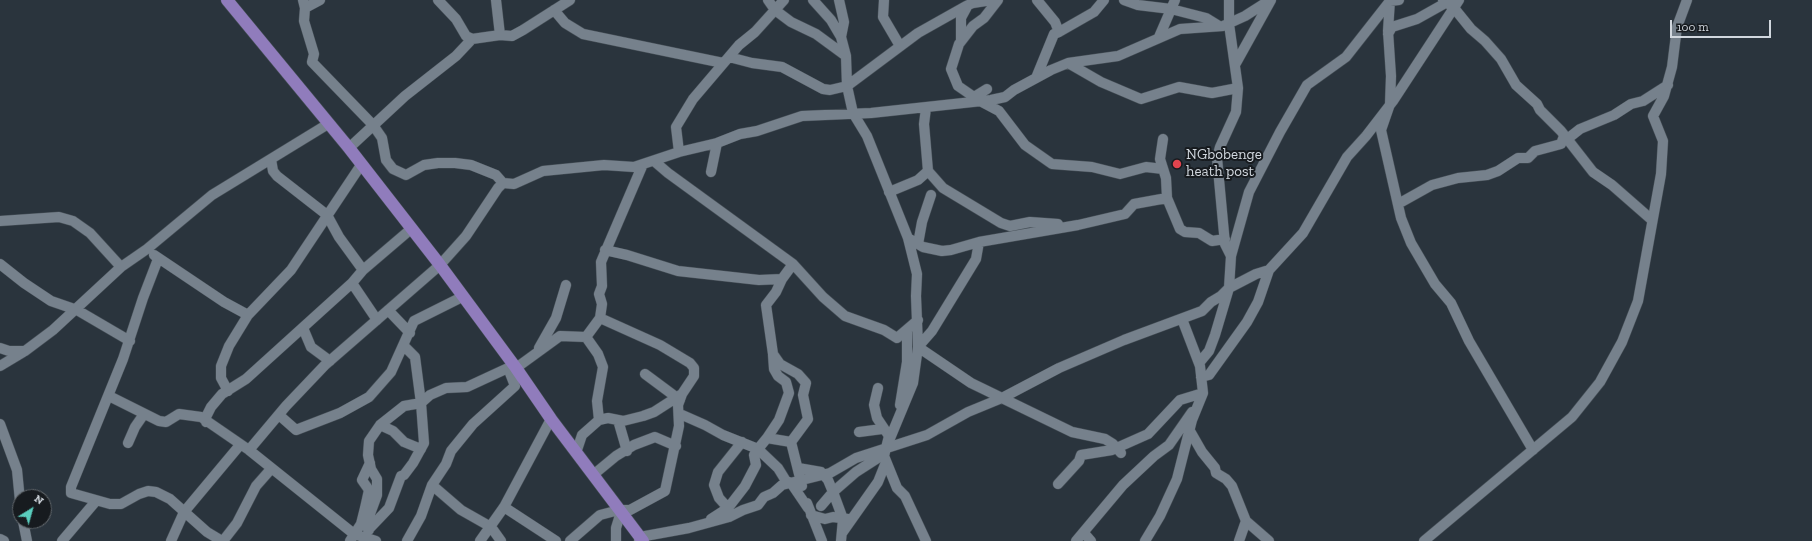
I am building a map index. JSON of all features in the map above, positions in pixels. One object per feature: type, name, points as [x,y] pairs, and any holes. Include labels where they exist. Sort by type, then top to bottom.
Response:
[{"type":"highway","points":[[227,0],[349,148],[440,265],[512,368],[620,511],[640,540]]},
{"type":"street","points":[[320,0],[304,4],[304,20],[314,54],[312,62],[372,124],[382,138],[386,160],[393,170],[400,174],[406,175],[424,165],[455,163],[471,165],[496,175],[503,183],[514,184],[543,171],[604,165],[634,167],[679,152],[717,143],[740,134],[802,116],[926,108],[982,102],[1005,97],[1036,78],[1068,63],[1118,56],[1158,37],[1180,29],[1225,25],[1270,0]]},
{"type":"street","points":[[438,0],[456,19],[466,36],[472,39],[500,35],[512,36],[524,30],[570,0]]},
{"type":"street","points":[[496,0],[500,35]]},
{"type":"street","points":[[768,0],[775,10],[791,22],[816,34],[846,56]]},
{"type":"street","points":[[679,152],[676,127],[693,99],[726,60],[784,0]]},
{"type":"street","points":[[813,0],[830,20],[841,37],[846,56],[847,86],[853,113],[867,136],[908,238],[917,274],[916,296],[918,347],[913,382],[893,431]]},
{"type":"street","points":[[839,0],[844,22],[841,37]]},
{"type":"street","points":[[884,0],[884,17],[900,46]]},
{"type":"street","points":[[554,10],[565,23],[583,34],[726,60],[782,67],[823,89],[830,90],[847,86],[900,46],[927,28],[968,5],[992,0]]},
{"type":"street","points":[[961,41],[974,26],[984,18],[998,0]]},
{"type":"street","points":[[1037,0],[1055,22],[1059,32]]},
{"type":"street","points":[[1036,78],[1054,34],[1094,12],[1104,0]]},
{"type":"street","points":[[1124,0],[1138,5],[1173,4],[1225,25]]},
{"type":"street","points":[[1229,0],[1225,25],[1236,62],[1238,88],[1236,112],[1220,147],[1217,158],[1225,239],[1231,256]]},
{"type":"street","points":[[1236,62],[1270,0]]},
{"type":"street","points":[[1393,0],[1388,34],[1391,76],[1390,104],[1381,130],[1401,218],[1411,243],[1434,284],[1451,304],[1469,341],[1533,450]]},
{"type":"street","points":[[1199,363],[1209,350],[1215,335],[1229,288],[1231,256],[1249,192],[1274,143],[1307,85],[1346,57],[1393,0]]},
{"type":"street","points":[[1424,541],[1572,417],[1600,382],[1622,342],[1638,301],[1661,174],[1663,141],[1653,116],[1664,96],[1668,84],[1672,67],[1677,27],[1687,0]]},
{"type":"street","points":[[1450,2],[1501,59],[1516,85],[1528,94],[1537,104],[1540,110],[1582,160],[1588,164],[1594,172],[1612,184],[1652,220]]},
{"type":"street","points":[[1388,34],[1392,27],[1417,19],[1450,2]]},
{"type":"street","points":[[1201,377],[1209,375],[1247,322],[1258,302],[1269,270],[1303,233],[1347,157],[1366,136],[1414,71],[1450,2]]},
{"type":"street","points":[[1158,37],[1173,4]]},
{"type":"street","points":[[968,5],[962,18],[961,41],[952,69],[958,86],[974,97],[987,89]]},
{"type":"street","points":[[349,148],[372,124],[456,56],[472,39]]},
{"type":"street","points":[[1068,63],[1101,82],[1141,99],[1179,87],[1212,93],[1238,88]]},
{"type":"street","points":[[1398,204],[1432,185],[1458,178],[1487,175],[1498,171],[1518,158],[1528,158],[1535,151],[1560,144],[1565,138],[1580,129],[1614,115],[1631,104],[1643,101],[1668,84]]},
{"type":"street","points":[[982,102],[999,111],[1025,145],[1052,164],[1096,168],[1120,174],[1146,167],[1163,169]]},
{"type":"street","points":[[926,108],[924,124],[928,171],[943,188],[955,197],[1010,226],[1040,222],[1074,226]]},
{"type":"street","points":[[0,366],[25,351],[76,310],[121,267],[147,250],[212,195],[328,124]]},
{"type":"street","points":[[1163,139],[1160,159],[1166,178],[1167,198],[1180,229],[1185,232],[1199,233],[1212,240],[1225,239]]},
{"type":"street","points":[[711,172],[717,143]]},
{"type":"street","points":[[271,159],[273,171],[277,176],[327,215],[339,237],[363,270]]},
{"type":"street","points":[[654,161],[668,174],[793,264],[823,297],[845,316],[884,330],[897,338],[918,320]]},
{"type":"street","points":[[586,337],[600,318],[602,304],[599,294],[602,286],[601,262],[605,250],[615,233],[644,164]]},
{"type":"street","points":[[228,391],[221,378],[220,366],[229,346],[248,315],[291,270],[361,165]]},
{"type":"street","points":[[889,192],[918,180],[928,171]]},
{"type":"street","points":[[172,541],[184,512],[244,448],[279,415],[330,361],[440,265],[466,236],[498,188],[503,183]]},
{"type":"street","points":[[918,244],[922,222],[931,195]]},
{"type":"street","points":[[908,238],[923,247],[942,251],[979,242],[1074,226],[1125,214],[1134,204],[1167,198]]},
{"type":"street","points":[[0,221],[59,217],[73,221],[90,232],[121,267]]},
{"type":"street","points":[[1005,224],[1019,235]]},
{"type":"street","points":[[206,422],[205,419],[211,407],[222,394],[246,379],[352,283],[363,270],[411,229]]},
{"type":"street","points":[[918,347],[932,331],[976,259],[979,242]]},
{"type":"street","points":[[147,250],[158,259],[224,302],[248,315]]},
{"type":"street","points":[[605,250],[627,255],[678,271],[759,280],[782,279]]},
{"type":"street","points":[[158,259],[143,298],[130,341],[109,396],[71,486],[71,493],[96,501],[120,504],[138,494],[156,492],[170,500],[207,532],[222,541],[237,523],[256,486],[271,469]]},
{"type":"street","points":[[0,264],[24,284],[51,301],[76,310],[130,341]]},
{"type":"street","points":[[706,523],[728,508],[745,486],[756,465],[754,455],[779,420],[789,393],[786,382],[778,376],[774,369],[766,305],[776,292],[782,279],[793,264]]},
{"type":"street","points":[[809,512],[820,506],[856,472],[886,455],[927,435],[968,412],[1002,398],[1059,368],[1124,340],[1202,311],[1229,288],[1256,274],[1269,270]]},
{"type":"street","points":[[352,283],[377,320]]},
{"type":"street","points":[[532,357],[543,343],[556,318],[566,285]]},
{"type":"street","points":[[279,415],[296,430],[354,406],[369,397],[391,372],[410,333],[414,321],[462,296]]},
{"type":"street","points":[[388,310],[410,333]]},
{"type":"street","points":[[576,453],[582,435],[599,420],[608,418],[623,421],[654,412],[679,397],[694,376],[694,368],[690,363],[660,345],[600,318]]},
{"type":"street","points":[[1145,541],[1160,516],[1177,479],[1192,420],[1202,396],[1199,363],[1182,319]]},
{"type":"street","points":[[303,328],[311,347],[330,361]]},
{"type":"street","points":[[841,537],[848,519],[878,482],[900,408],[907,362],[907,330]]},
{"type":"street","points":[[370,530],[370,514],[377,495],[376,479],[368,455],[369,441],[380,425],[404,406],[422,403],[430,395],[446,388],[467,387],[512,368],[532,357],[547,344],[560,336],[586,337]]},
{"type":"street","points":[[586,337],[598,354],[603,367],[597,401],[599,420]]},
{"type":"street","points":[[352,537],[370,530],[380,516],[389,508],[401,476],[404,475],[424,442],[422,403],[416,357],[404,346]]},
{"type":"street","points":[[918,347],[970,383],[1072,432],[1105,439],[1113,444],[1118,451]]},
{"type":"street","points":[[0,348],[9,351],[25,351]]},
{"type":"street","points":[[772,354],[784,367],[798,374],[806,383],[803,395],[808,419],[791,442],[794,458],[798,468],[796,482],[822,541]]},
{"type":"street","points":[[407,541],[421,516],[432,485],[461,438],[515,386],[512,368]]},
{"type":"street","points":[[646,374],[679,397]]},
{"type":"street","points":[[878,388],[874,405],[877,418],[882,429],[889,436],[886,455],[897,488],[905,496],[925,541]]},
{"type":"street","points":[[109,396],[159,421],[166,422],[180,414],[194,416],[206,422],[271,469],[352,537],[374,541]]},
{"type":"street","points":[[1058,484],[1079,461],[1081,455],[1118,451],[1148,434],[1180,400],[1202,396]]},
{"type":"street","points":[[1076,541],[1123,485],[1154,456],[1169,445],[1202,396]]},
{"type":"street","points":[[570,541],[600,515],[630,510],[665,491],[676,446],[680,414],[678,405],[679,397]]},
{"type":"street","points":[[128,443],[135,427],[144,414]]},
{"type":"street","points":[[680,414],[723,435],[758,449],[778,468],[786,481],[796,482]]},
{"type":"street","points":[[480,541],[504,507],[551,419]]},
{"type":"street","points":[[618,420],[628,451]]},
{"type":"street","points":[[0,424],[16,470],[18,489]]},
{"type":"street","points":[[380,425],[393,432],[404,442],[421,449]]},
{"type":"street","points":[[859,432],[882,429]]},
{"type":"street","points":[[1190,431],[1216,473],[1226,479],[1232,486],[1246,521],[1269,541]]},
{"type":"street","points":[[593,475],[616,456],[628,451],[634,445],[656,438],[676,446]]},
{"type":"street","points":[[767,438],[791,442]]},
{"type":"street","points":[[728,508],[719,498],[714,485],[718,472],[742,442]]},
{"type":"street","points":[[640,540],[729,517],[758,505],[764,497],[773,494],[782,485],[828,476],[856,458],[886,455]]},
{"type":"street","points":[[352,537],[360,524],[369,490],[362,480],[370,463]]},
{"type":"street","points":[[798,468],[817,470],[828,476],[834,492],[848,519]]},
{"type":"street","points":[[820,506],[828,476]]},
{"type":"street","points":[[432,485],[461,510],[491,526],[501,541]]},
{"type":"street","points":[[62,541],[96,501]]},
{"type":"street","points":[[504,507],[556,541]]},
{"type":"street","points":[[616,541],[616,528],[620,511]]},
{"type":"street","points":[[809,512],[825,519],[833,517],[848,519]]},
{"type":"street","points":[[1239,541],[1246,521]]},
{"type":"street","points":[[25,529],[27,541]]},
{"type":"street","points":[[1084,533],[1091,541]]},
{"type":"street","points":[[0,539],[4,541]]},
{"type":"place","name":"NGbobenge heath post","points":[[1177,164]]}]
